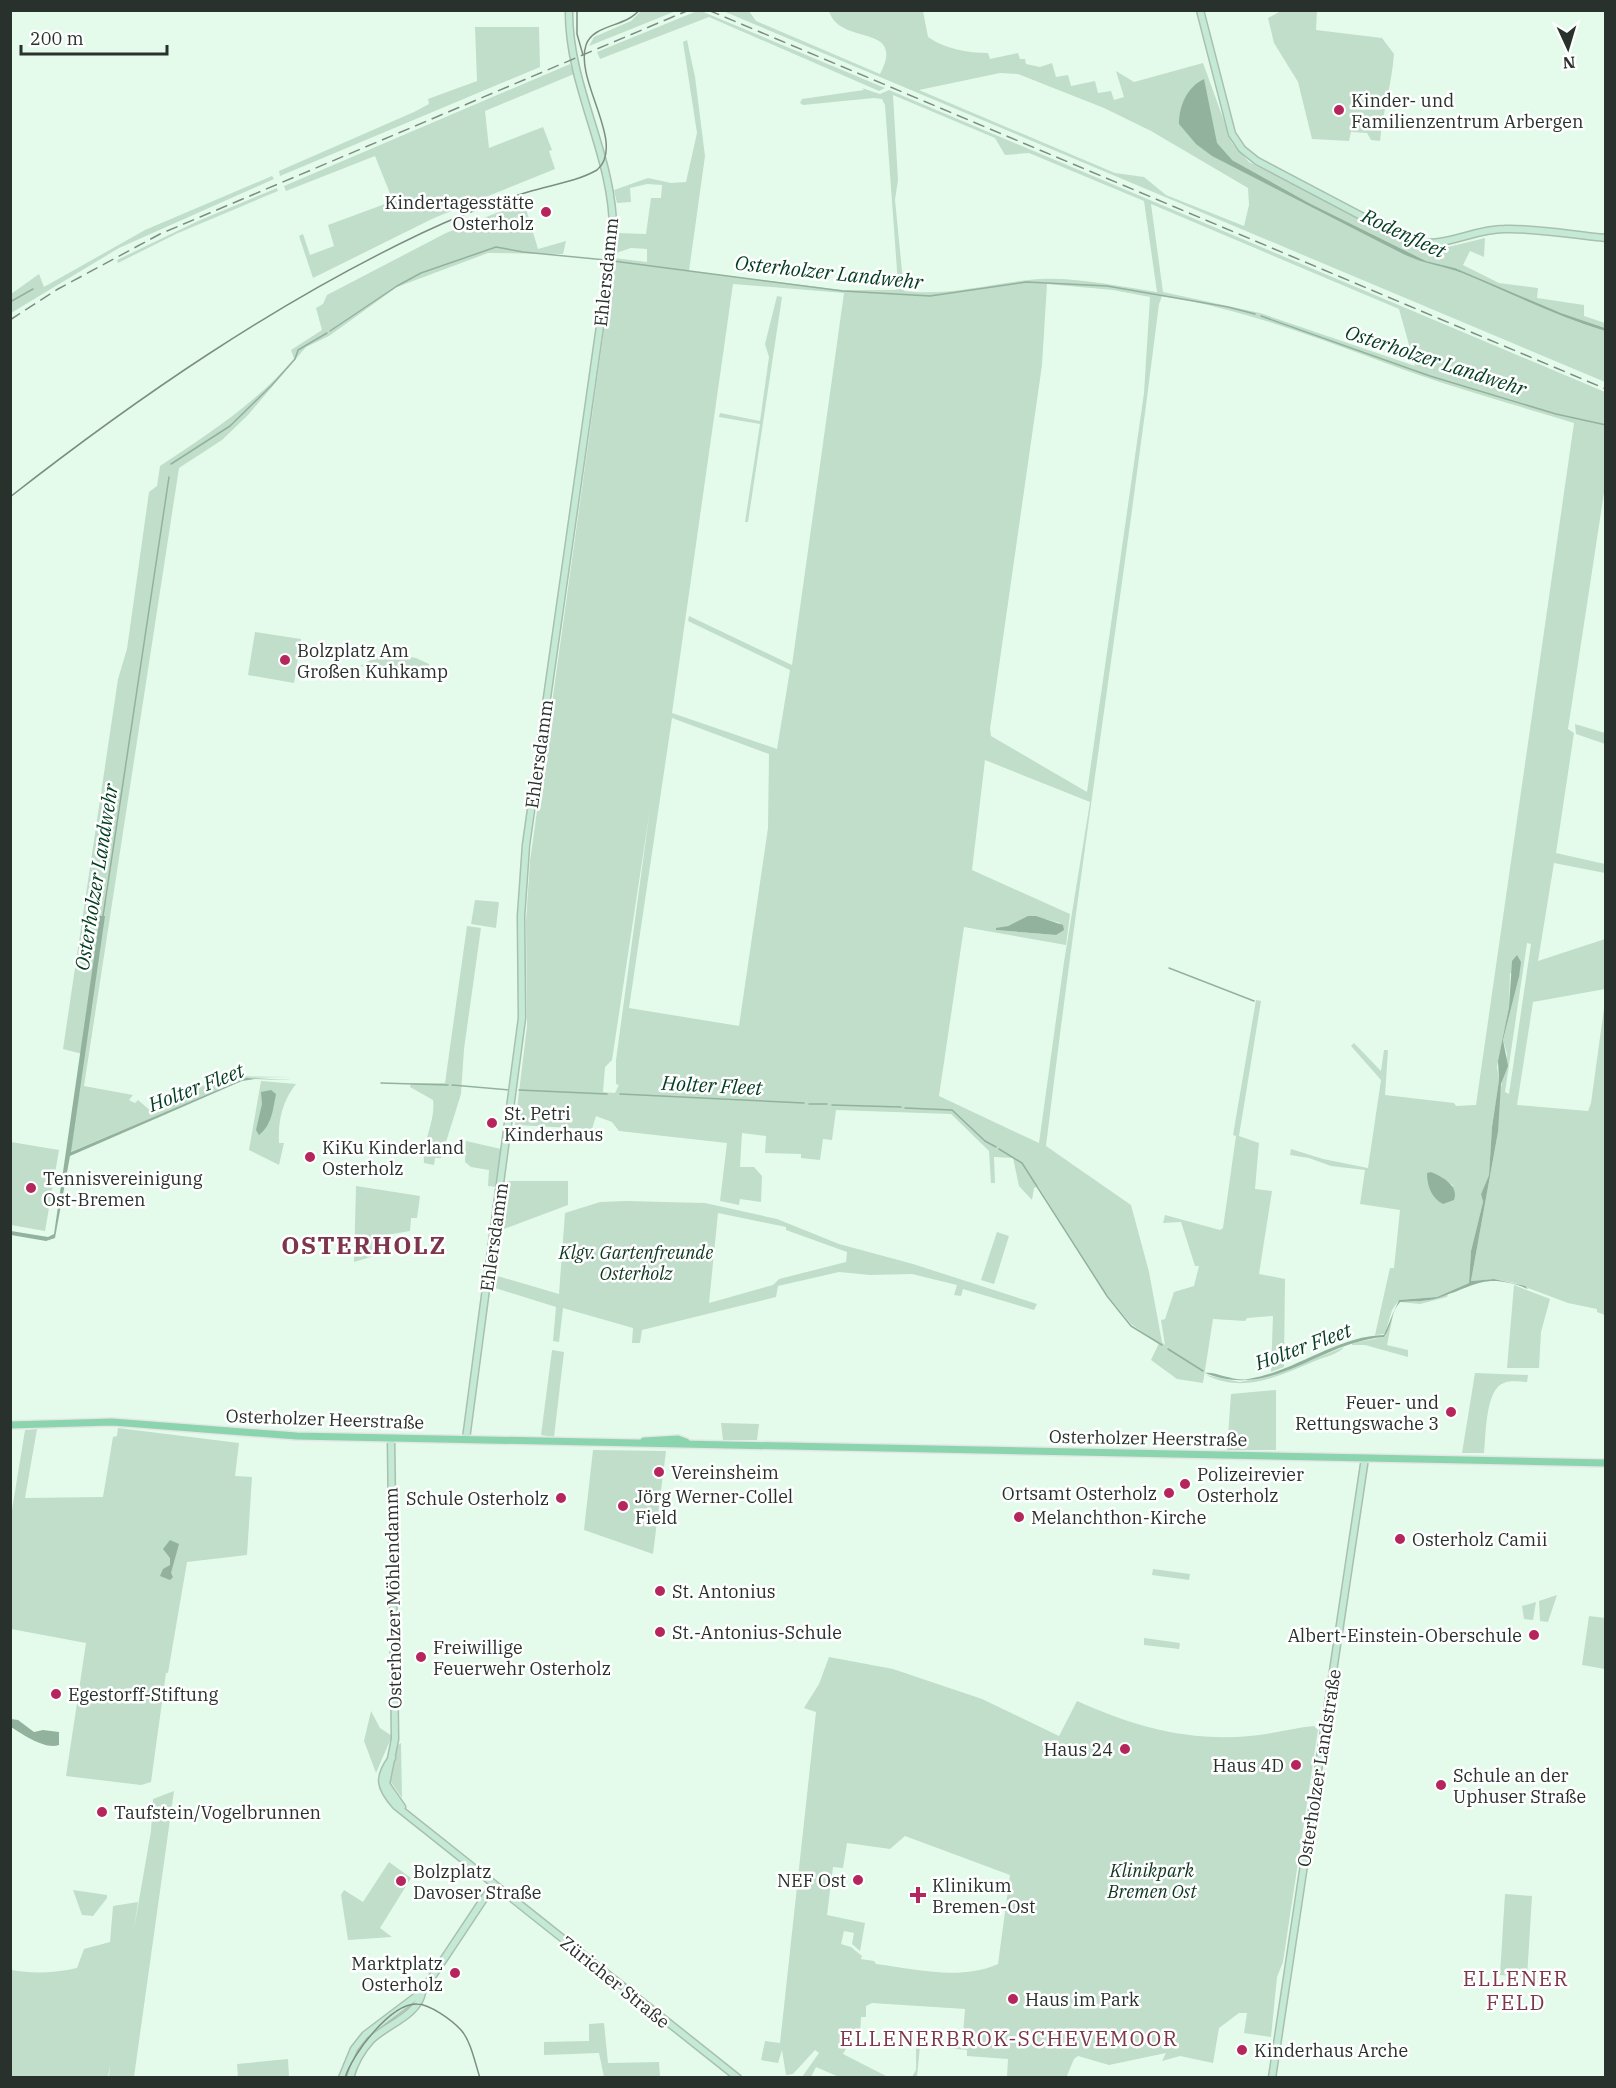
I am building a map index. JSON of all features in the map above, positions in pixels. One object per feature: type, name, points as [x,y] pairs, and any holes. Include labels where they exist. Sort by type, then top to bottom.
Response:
[{"type":"main road","name":"Osterholzer Heerstraße","points":[[10,1425],[111,1422],[251,1434],[391,1438],[1605,1463]]},
{"type":"street","name":"Ehlersdamm","points":[[466,1439],[522,1018],[521,916],[526,845],[614,235],[610,186],[570,46],[569,10]]},
{"type":"street","points":[[1200,10],[1232,134],[1242,149],[1257,161],[1326,200],[1405,239],[1419,243],[1437,244],[1501,229],[1605,238]]},
{"type":"street","name":"Osterholzer Möhlendamm","points":[[383,1784],[384,1769],[392,1758],[395,1739],[391,1438]]},
{"type":"street","name":"Osterholzer Landstraße","points":[[1272,2078],[1365,1458]]},
{"type":"street","name":"Züricher Straße","points":[[383,1784],[390,1799],[407,1814],[493,1885],[738,2078]]},
{"type":"street","points":[[342,2078],[361,2040],[422,1992],[493,1885]]},
{"type":"street","points":[[350,2078],[356,2060],[369,2043],[406,2014],[421,1999],[422,1992]]},
{"type":"street","points":[[402,2006],[406,2014]]},
{"type":"green space","points":[[642,10],[676,11],[589,46],[594,37],[631,21]]},
{"type":"green space","points":[[697,11],[885,88],[879,91],[709,17],[600,59],[597,52]]},
{"type":"green space","points":[[723,11],[749,11],[756,21],[880,74],[886,58],[885,47],[869,36],[845,29],[835,22],[829,11],[923,11],[928,37],[942,45],[965,51],[988,53],[990,59],[1018,53],[1020,59],[1025,59],[1026,64],[1040,67],[1052,63],[1056,77],[1068,75],[1071,86],[1095,81],[1098,93],[1111,91],[1114,100],[1124,97],[1116,71],[1134,82],[1203,63],[1232,143],[1249,162],[1412,246],[1440,249],[1485,238],[1484,257],[1470,251],[1463,265],[1499,283],[1538,288],[1537,298],[1584,305],[1584,316],[1605,323],[1605,328],[1561,313],[1455,268],[1426,261],[1309,203],[1232,160],[1230,163],[1405,255],[1462,273],[1605,331],[1605,382]],"holes":[[[1000,73],[1018,74],[1104,108],[1151,131],[1248,188],[1249,205],[1244,226],[1166,195],[1144,177],[1115,173],[919,90]]]},
{"type":"green space","points":[[1281,11],[1317,11],[1316,30],[1382,38],[1394,54],[1380,141],[1371,140],[1367,133],[1351,132],[1349,141],[1312,139],[1298,82],[1274,43],[1268,18]]},
{"type":"green space","points":[[475,27],[539,27],[540,67],[280,176],[279,171],[414,112],[429,104],[428,99],[477,81]]},
{"type":"green space","points":[[687,40],[695,77],[705,156],[689,271],[842,290],[896,290],[898,284],[885,105],[882,99],[803,105],[800,103],[802,99],[864,90],[862,88],[880,94],[889,90],[1605,392],[1605,486],[1568,729],[1574,733],[1556,853],[1605,864],[1605,873],[1554,863],[1538,961],[1605,939],[1605,989],[1533,1002],[1517,1105],[1588,1111],[1605,1001],[1605,1315],[1597,1312],[1597,1309],[1568,1303],[1515,1283],[1494,1279],[1471,1281],[1498,1132],[1498,1104],[1507,1054],[1503,1040],[1519,977],[1510,973],[1509,1007],[1497,1067],[1499,1080],[1492,1127],[1489,1175],[1481,1194],[1483,1202],[1471,1251],[1469,1283],[1437,1297],[1399,1300],[1392,1310],[1385,1334],[1375,1335],[1390,1268],[1394,1268],[1400,1210],[1360,1204],[1365,1170],[1331,1166],[1309,1158],[1290,1155],[1291,1149],[1323,1159],[1368,1168],[1381,1080],[1351,1046],[1354,1043],[1381,1071],[1384,1050],[1388,1050],[1385,1095],[1454,1103],[1456,1106],[1476,1105],[1574,423],[1436,381],[1259,319],[1162,296],[1159,304],[1046,1146],[1131,1205],[1149,1272],[1162,1342],[1165,1345],[1161,1320],[1165,1319],[1174,1292],[1194,1286],[1199,1266],[1195,1266],[1181,1222],[1163,1223],[1165,1215],[1220,1230],[1223,1228],[1236,1136],[1233,1135],[1256,1000],[1261,1001],[1239,1136],[1259,1143],[1255,1189],[1272,1191],[1259,1274],[1285,1279],[1284,1367],[1271,1372],[1273,1316],[1247,1318],[1245,1321],[1213,1319],[1203,1383],[1177,1379],[1151,1360],[1159,1343],[1131,1324],[1104,1291],[1038,1186],[1034,1188],[1032,1200],[1019,1186],[1013,1158],[994,1157],[995,1183],[991,1183],[989,1151],[951,1114],[836,1110],[832,1140],[823,1139],[820,1160],[801,1158],[801,1154],[765,1153],[766,1136],[742,1133],[740,1167],[754,1167],[762,1176],[761,1202],[740,1199],[739,1205],[720,1201],[727,1143],[619,1131],[612,1122],[596,1116],[592,1129],[515,1125],[527,1026],[526,921],[530,861],[614,258],[647,262],[647,249],[631,248],[616,253],[618,233],[646,234],[651,198],[661,198],[662,185],[647,184],[630,188],[631,202],[617,203],[614,190],[648,178],[671,183],[686,182],[697,133],[683,42]],"holes":[[[893,95],[995,138],[1005,155],[1029,153],[1144,201],[1157,292],[1060,279],[1028,280],[951,291],[904,291],[895,200],[898,180]],[[1151,204],[1399,309],[1415,366],[1260,313],[1163,292]],[[733,284],[844,293],[792,665],[689,616],[688,621],[790,670],[777,749],[672,713]],[[1047,284],[1113,290],[1150,297],[1144,393],[1087,792],[991,736],[990,729],[1042,365]],[[672,718],[769,754],[768,828],[739,1026],[629,1008]],[[985,760],[1090,802],[1064,962],[1039,1143],[939,1096],[964,927],[1066,945],[1070,914],[972,870]],[[650,809],[616,1060],[616,1084],[619,1085],[615,1093],[603,1092],[605,1067],[612,1060]],[[1045,919],[1060,923],[1056,935],[996,930],[1013,924]],[[1527,943],[1531,944],[1509,1094],[1505,1092]],[[1431,1172],[1454,1186],[1431,1185],[1427,1174]]]},
{"type":"green space","points":[[570,64],[574,74],[485,111],[489,148],[543,127],[552,150],[549,151],[555,169],[434,218],[313,278],[299,236],[303,234],[310,255],[334,246],[328,225],[393,201],[375,156],[286,191],[284,186]]},
{"type":"green space","points":[[272,176],[274,179],[119,248],[11,313],[11,294],[39,274],[44,287],[145,230]]},
{"type":"green space","points":[[277,188],[278,191],[176,234],[118,263],[117,260],[198,221]]},
{"type":"green space","points":[[524,202],[538,249],[566,241],[563,254],[488,253],[397,287],[329,336],[306,347],[248,415],[222,440],[179,468],[84,1086],[133,1095],[129,1100],[135,1103],[138,1100],[152,1112],[177,1104],[176,1101],[202,1086],[220,1084],[218,1090],[70,1152],[104,916],[82,1054],[63,1049],[118,679],[127,649],[149,492],[157,486],[160,466],[247,404],[279,375],[294,359],[291,350],[322,330],[316,308],[323,304],[327,295],[446,233]]},
{"type":"green space","points":[[777,296],[782,297],[748,522],[745,522],[760,424],[719,417],[720,413],[760,421],[769,357],[765,344]]},
{"type":"green space","points":[[255,632],[301,639],[294,683],[248,675]]},
{"type":"green space","points":[[384,653],[416,658],[429,664],[427,676],[360,666]]},
{"type":"green space","points":[[1575,724],[1605,733],[1605,744],[1576,734]]},
{"type":"green space","points":[[475,900],[499,902],[496,928],[471,924]]},
{"type":"green space","points":[[467,926],[481,928],[464,1049],[461,1094],[441,1158],[435,1158],[434,1165],[424,1163],[425,1147],[433,1116],[433,1100],[410,1087],[411,1083],[445,1083]]},
{"type":"green space","points":[[229,1076],[291,1077],[246,1078],[227,1085]]},
{"type":"green space","points":[[261,1081],[296,1084],[287,1098],[280,1119],[279,1143],[284,1143],[279,1165],[249,1150]]},
{"type":"green space","points":[[466,1141],[501,1149],[496,1187],[488,1186],[489,1170],[471,1167],[465,1162]]},
{"type":"green space","name":"Tennisvereinigung Ost-Bremen","points":[[11,1142],[59,1150],[45,1231],[11,1225]]},
{"type":"green space","points":[[507,1181],[568,1181],[568,1205],[501,1230]]},
{"type":"green space","points":[[356,1186],[420,1196],[417,1218],[411,1218],[410,1231],[381,1236],[384,1253],[354,1262]]},
{"type":"green space","name":"Klgv. Gartenfreunde Osterholz","points":[[600,1202],[705,1203],[777,1219],[839,1244],[913,1264],[1037,1304],[1034,1310],[963,1289],[961,1296],[954,1295],[957,1285],[912,1274],[870,1275],[839,1272],[778,1286],[776,1297],[642,1330],[640,1343],[632,1343],[633,1328],[563,1308],[559,1342],[553,1341],[556,1307],[492,1287],[494,1275],[559,1294],[565,1213]],"holes":[[[718,1213],[786,1227],[786,1230],[847,1252],[846,1262],[779,1279],[773,1285],[709,1303]]]},
{"type":"green space","points":[[997,1232],[1009,1236],[994,1284],[981,1280]]},
{"type":"green space","points":[[1514,1285],[1550,1299],[1541,1332],[1539,1368],[1507,1368]]},
{"type":"green space","points":[[1448,1294],[1447,1297],[1420,1304],[1400,1302],[1426,1301]]},
{"type":"green space","points":[[1394,1310],[1387,1345],[1408,1350],[1408,1357],[1365,1345],[1352,1345],[1352,1343],[1384,1337]]},
{"type":"green space","points":[[1344,1347],[1339,1352],[1261,1381],[1234,1383],[1206,1375],[1240,1382],[1275,1374]]},
{"type":"green space","points":[[552,1350],[564,1352],[554,1437],[541,1435]]},
{"type":"green space","points":[[1475,1373],[1528,1375],[1527,1382],[1504,1383],[1493,1394],[1488,1414],[1484,1453],[1462,1453]]},
{"type":"green space","points":[[1276,1390],[1276,1450],[1227,1450],[1231,1394]]},
{"type":"green space","points":[[721,1423],[759,1424],[757,1440],[723,1440]]},
{"type":"green space","points":[[118,1428],[239,1443],[235,1476],[252,1477],[247,1555],[187,1562],[168,1673],[166,1673],[151,1782],[141,1785],[66,1776],[86,1643],[11,1629],[11,1516],[25,1430],[37,1429],[25,1498],[103,1497],[113,1437],[117,1436]]},
{"type":"green space","name":"Jörg Werner-Collel Field","points":[[593,1450],[666,1451],[653,1554],[584,1530]]},
{"type":"green space","points":[[1153,1569],[1190,1574],[1189,1580],[1152,1575]]},
{"type":"green space","points":[[1557,1595],[1548,1622],[1540,1621],[1539,1601]]},
{"type":"green space","points":[[1536,1602],[1533,1620],[1524,1619],[1522,1606]]},
{"type":"green space","points":[[1589,1616],[1605,1618],[1605,1669],[1582,1665]]},
{"type":"green space","points":[[1144,1638],[1180,1643],[1179,1649],[1144,1645]]},
{"type":"green space","name":"Klinikpark Bremen Ost","points":[[829,1657],[893,1669],[982,1699],[1059,1736],[1077,1701],[1140,1725],[1205,1737],[1250,1736],[1314,1726],[1318,1730],[1283,1962],[1277,1977],[1271,2037],[1244,2033],[1247,2013],[1239,2013],[1219,2028],[1213,2063],[1180,2056],[1162,2061],[1166,2053],[1109,2065],[1078,2056],[1074,2059],[1066,2078],[1007,2077],[1008,2059],[967,2056],[967,2050],[920,2046],[917,2077],[912,2077],[916,2070],[916,2043],[962,2047],[965,2009],[872,2003],[866,2006],[866,2017],[861,2017],[860,2037],[854,2034],[843,2054],[888,2077],[839,2077],[816,2067],[811,2077],[802,2077],[819,2053],[815,2050],[793,2074],[786,2075],[782,2050],[778,2063],[761,2060],[765,2041],[780,2043],[816,1712],[804,1708],[819,1684]],"holes":[[[905,1836],[1010,1875],[998,1964],[983,1969],[953,1973],[922,1971],[876,1964],[874,1961],[861,1959],[862,1956],[851,1947],[841,1944],[844,1931],[854,1933],[852,1944],[860,1951],[865,1923],[827,1915],[833,1867],[843,1868],[847,1843],[890,1849]]]},
{"type":"green space","points":[[371,1711],[380,1728],[392,1736],[376,1773],[364,1741]]},
{"type":"green space","points":[[401,1743],[402,1798],[388,1778],[398,1745]]},
{"type":"green space","points":[[174,1791],[134,2077],[109,2077],[110,2065],[108,2077],[11,2077],[11,1970],[44,1972],[77,1968],[84,1949],[110,1942],[113,1906],[138,1902],[134,1929],[151,1831],[153,1799]]},
{"type":"green space","points":[[389,1862],[411,1878],[380,1928],[392,1937],[348,1940],[341,1895],[344,1890],[363,1902]]},
{"type":"green space","points":[[73,1890],[107,1895],[107,1898],[93,1916],[82,1915]]},
{"type":"green space","points":[[1505,1894],[1532,1896],[1527,1977],[1500,1975]]},
{"type":"green space","points":[[604,2023],[608,2063],[659,2062],[660,2077],[604,2077],[599,2053],[544,2055],[544,2042],[589,2041],[589,2024]]},
{"type":"green space","points":[[288,2059],[289,2077],[238,2077],[237,2064]]},
{"type":"shaded area","points":[[1204,79],[1217,143],[1232,160],[1309,203],[1426,261],[1455,268],[1561,313],[1605,328],[1605,331],[1462,273],[1405,255],[1212,156],[1196,144],[1179,124],[1185,98],[1198,82]]},
{"type":"shaded area","points":[[100,916],[105,916],[71,1152],[246,1078],[292,1080],[242,1081],[70,1156],[55,1238],[46,1241],[11,1235],[11,1231],[48,1237],[54,1234]]},
{"type":"shaded area","points":[[1028,916],[1036,916],[1063,925],[1064,930],[1056,935],[996,930],[996,928],[1008,926]]},
{"type":"shaded area","points":[[1517,955],[1521,962],[1519,977],[1503,1040],[1508,1066],[1501,1084],[1498,1132],[1471,1281],[1494,1279],[1525,1286],[1528,1289],[1491,1281],[1472,1285],[1433,1299],[1400,1302],[1384,1337],[1360,1341],[1274,1375],[1248,1379],[1282,1369],[1349,1341],[1384,1335],[1399,1300],[1437,1297],[1469,1283],[1471,1251],[1483,1202],[1481,1194],[1489,1175],[1492,1127],[1499,1080],[1498,1061],[1509,1007],[1512,961]]},
{"type":"shaded area","points":[[271,1090],[276,1094],[273,1111],[267,1126],[259,1135],[256,1130],[262,1104],[261,1092]]},
{"type":"shaded area","points":[[1431,1172],[1445,1179],[1452,1186],[1454,1200],[1443,1204],[1435,1198],[1428,1182],[1427,1173]]},
{"type":"shaded area","points":[[1205,1373],[1231,1378],[1242,1379],[1230,1379]]},
{"type":"shaded area","points":[[170,1540],[179,1544],[171,1573],[173,1577],[170,1580],[160,1576],[163,1569],[170,1565],[170,1558],[163,1549]]},
{"type":"shaded area","points":[[11,1719],[18,1720],[34,1732],[43,1730],[59,1732],[59,1745],[47,1745],[27,1737],[11,1727]]},
{"type":"waterway","name":"Osterholzer Landwehr","points":[[330,331],[397,286],[421,273],[496,247],[606,260]]},
{"type":"waterway","name":"Osterholzer Landwehr","points":[[613,261],[843,291],[930,296],[1026,282],[1107,286],[1228,307],[1255,314]]},
{"type":"waterway","points":[[10,302],[33,289]]},
{"type":"waterway","name":"Osterholzer Landwehr","points":[[1261,316],[1430,376],[1556,414],[1606,425]]},
{"type":"waterway","name":"Osterholzer Landwehr","points":[[171,464],[230,426],[271,386],[295,359],[298,350],[327,333]]},
{"type":"waterway","name":"Osterholzer Landwehr","points":[[103,916],[169,477]]},
{"type":"waterway","points":[[1169,968],[1254,1001]]},
{"type":"waterway","name":"Holter Fleet","points":[[381,1083],[448,1085]]},
{"type":"waterway","name":"Holter Fleet","points":[[452,1085],[510,1090]]},
{"type":"waterway","name":"Holter Fleet","points":[[519,1090],[607,1094]]},
{"type":"waterway","name":"Holter Fleet","points":[[620,1094],[804,1103]]},
{"type":"waterway","name":"Holter Fleet","points":[[809,1104],[827,1104]]},
{"type":"waterway","name":"Holter Fleet","points":[[832,1105],[901,1107]]},
{"type":"waterway","name":"Holter Fleet","points":[[905,1108],[952,1110],[985,1141],[996,1147]]},
{"type":"waterway","name":"Holter Fleet","points":[[999,1149],[1022,1163],[1107,1296],[1131,1326],[1162,1345]]},
{"type":"waterway","name":"Holter Fleet","points":[[1168,1349],[1203,1371]]},
{"type":"tram line","points":[[577,10],[577,34],[583,55]]},
{"type":"tram line","points":[[10,497],[108,423],[209,354],[367,260],[448,221],[597,170],[605,159],[606,145],[604,129],[587,76],[584,60],[586,45],[596,33],[627,20],[639,10]]},
{"type":"tram line","points":[[345,2078],[356,2056],[374,2032],[396,2012],[417,2004],[435,2010],[461,2030],[470,2046],[480,2078]]},
{"type":"railway","points":[[10,320],[58,289],[160,234],[689,10]]},
{"type":"railway","points":[[708,10],[1606,389]]},
{"type":"place","name":"Kinder- und Familienzentrum Arbergen","points":[[1339,110]]},
{"type":"place","name":"Kindertagesstätte Osterholz","points":[[546,212]]},
{"type":"place","name":"Bolzplatz Am Großen Kuhkamp","points":[[285,660]]},
{"type":"place","name":"St. Petri Kinderhaus","points":[[492,1123]]},
{"type":"place","name":"KiKu Kinderland Osterholz","points":[[310,1157]]},
{"type":"place","name":"Tennisvereinigung Ost-Bremen","points":[[31,1188]]},
{"type":"place","name":"Feuer- und Rettungswache 3","points":[[1451,1412]]},
{"type":"place","name":"Vereinsheim","points":[[659,1472]]},
{"type":"place","name":"Polizeirevier Osterholz","points":[[1185,1484]]},
{"type":"place","name":"Ortsamt Osterholz","points":[[1169,1493]]},
{"type":"place","name":"Schule Osterholz","points":[[561,1498]]},
{"type":"place","name":"Jörg Werner-Collel Field","points":[[623,1506]]},
{"type":"place","name":"Melanchthon-Kirche","points":[[1019,1517]]},
{"type":"place","name":"Osterholz Camii","points":[[1400,1539]]},
{"type":"place","name":"St. Antonius","points":[[660,1591]]},
{"type":"place","name":"St.-Antonius-Schule","points":[[660,1632]]},
{"type":"place","name":"Albert-Einstein-Oberschule","points":[[1534,1635]]},
{"type":"place","name":"Freiwillige Feuerwehr Osterholz","points":[[421,1657]]},
{"type":"place","name":"Egestorff-Stiftung","points":[[56,1694]]},
{"type":"place","name":"Haus 24","points":[[1125,1749]]},
{"type":"place","name":"Haus 4D","points":[[1296,1765]]},
{"type":"place","name":"Schule an der Uphuser Straße","points":[[1441,1785]]},
{"type":"place","name":"Taufstein/Vogelbrunnen","points":[[102,1812]]},
{"type":"place","name":"NEF Ost","points":[[858,1880]]},
{"type":"place","name":"Bolzplatz Davoser Straße","points":[[401,1881]]},
{"type":"place","name":"Klinikum Bremen-Ost","points":[[918,1895]]},
{"type":"place","name":"Marktplatz Osterholz","points":[[455,1973]]},
{"type":"place","name":"Haus im Park","points":[[1013,1999]]},
{"type":"place","name":"Kinderhaus Arche","points":[[1242,2050]]},
{"type":"district","name":"OSTERHOLZ","points":[[364,1245]]},
{"type":"district","name":"ELLENER FELD","points":[[1516,1990]]},
{"type":"district","name":"ELLENERBROK-SCHEVEMOOR","points":[[1009,2038]]},
{"type":"water label","name":"Rodenfleet","points":[[1404,233]]}]
